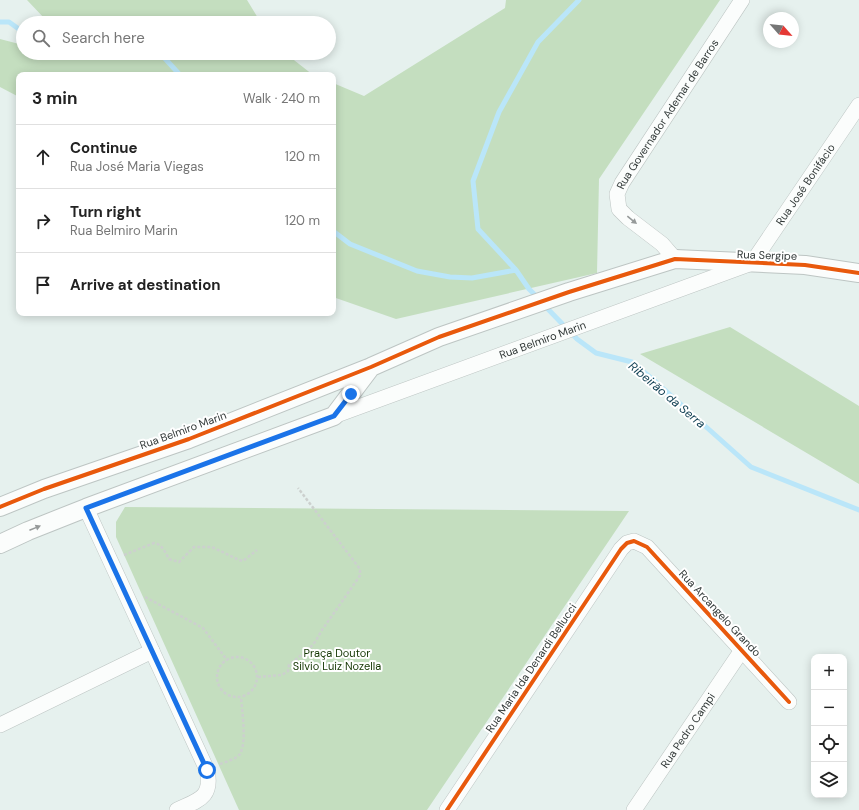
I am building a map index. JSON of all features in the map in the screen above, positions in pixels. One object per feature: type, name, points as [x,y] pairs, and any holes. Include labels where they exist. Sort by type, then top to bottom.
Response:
[{"type":"street","name":"Rua Governador Ademar de Barros","points":[[675,259],[662,244],[628,218],[619,209],[617,194],[622,183],[742,0]]},
{"type":"street","name":"Rua José Bonifácio","points":[[752,263],[859,105]]},
{"type":"street","name":"Rua Sergipe","points":[[675,259],[805,265],[859,273]]},
{"type":"street","name":"Rua Belmiro Marin","points":[[0,507],[44,489],[189,439],[371,367],[439,337],[570,292],[675,259]]},
{"type":"street","name":"Rua Belmiro Marin","points":[[0,544],[86,508],[752,263]]},
{"type":"street","points":[[334,416],[371,367]]},
{"type":"street","points":[[86,508],[207,770],[209,780],[208,790],[200,799],[178,810]]},
{"type":"street","name":"Rua Arcangelo Grando","points":[[634,541],[647,547],[789,702]]},
{"type":"street","name":"Rua Maria Ida Denardi Bellucci","points":[[446,810],[621,549],[634,541]]},
{"type":"street","name":"Rua Pedro Campi","points":[[634,810],[742,650]]},
{"type":"street","points":[[0,725],[152,651]]},
{"type":"path","points":[[258,677],[282,675],[288,670],[289,665],[315,642],[360,576],[360,569],[298,488]]},
{"type":"path","points":[[111,561],[154,543],[158,543],[161,546],[169,559],[179,562],[194,547],[212,547],[243,561],[257,550]]},
{"type":"path","points":[[129,602],[144,597],[203,628],[227,660]]},
{"type":"path","points":[[236,657],[245,658],[256,668],[258,677],[253,690],[249,693],[241,697],[231,696],[219,686],[218,672],[223,663],[227,660],[236,657]]},
{"type":"path","points":[[207,770],[237,756],[241,751],[244,739],[241,697]]},
{"type":"green space","points":[[27,0],[247,0],[257,16],[42,16]]},
{"type":"green space","points":[[506,0],[720,0],[599,179],[597,273],[396,319],[336,298],[336,84],[364,96],[505,8]]},
{"type":"green space","points":[[0,39],[16,43],[16,60],[294,60],[309,72],[16,72],[16,95],[0,87]]},
{"type":"green space","points":[[730,327],[859,406],[859,484],[640,354]]},
{"type":"green space","name":"Praça Doutor Silvio Luiz Nozella","points":[[125,507],[629,511],[427,810],[239,810],[116,537],[116,522]]},
{"type":"waterway","points":[[516,270],[478,229],[473,181],[499,112],[538,42],[579,0]]},
{"type":"waterway","name":"Ribeirão da Serra","points":[[0,22],[9,22],[16,27]]},
{"type":"waterway","name":"Ribeirão da Serra","points":[[166,60],[177,72]]},
{"type":"waterway","name":"Ribeirão da Serra","points":[[336,233],[350,244],[417,271],[450,277],[472,278],[516,270],[529,289],[538,298]]},
{"type":"waterway","name":"Ribeirão da Serra","points":[[543,304],[577,339],[596,353],[632,362],[751,467],[859,510]]},
{"type":"cycle path","points":[[0,507],[44,489],[189,439],[371,367],[439,337],[569,292],[675,259],[805,265],[859,273]]},
{"type":"cycle path","points":[[447,810],[621,549],[627,543],[634,541],[647,547],[789,702]]},
{"type":"route","points":[[207,770],[86,508],[334,416],[351,394]]}]
